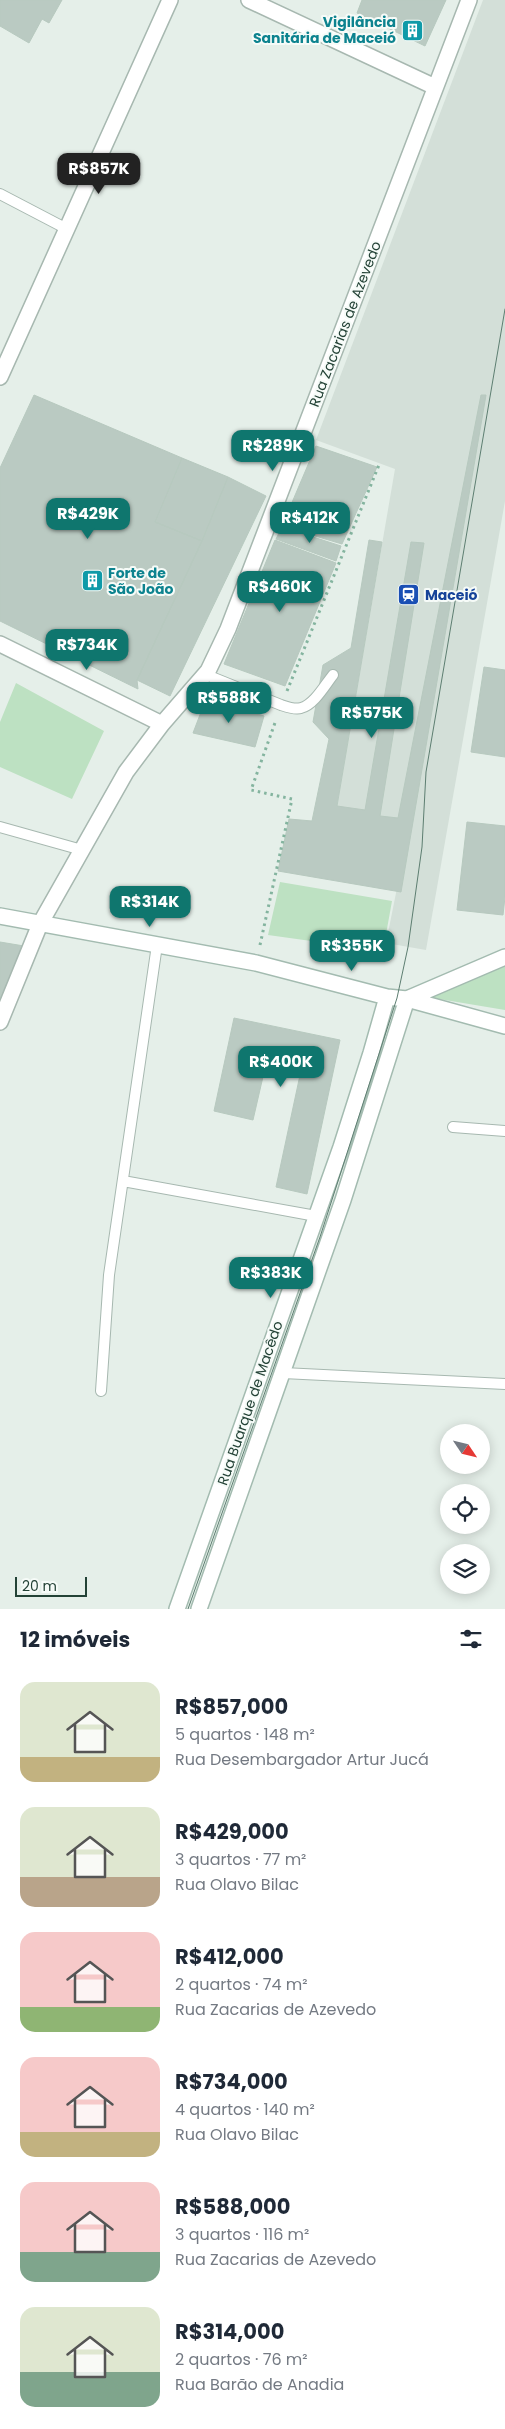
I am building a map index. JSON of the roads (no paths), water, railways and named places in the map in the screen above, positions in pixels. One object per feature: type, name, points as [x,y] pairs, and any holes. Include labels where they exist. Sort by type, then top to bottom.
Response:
[{"type":"street","points":[[0,377],[170,0]]},
{"type":"street","points":[[249,0],[435,86]]},
{"type":"street","name":"Rua Zacarias de Azevedo","points":[[0,1022],[40,924],[126,772],[162,724],[204,674],[238,605],[469,0]]},
{"type":"street","points":[[0,644],[162,724]]},
{"type":"street","points":[[0,916],[256,962],[387,997],[407,999],[505,1026]]},
{"type":"street","points":[[407,999],[505,957]]},
{"type":"street","name":"Rua Buarque de Macêdo","points":[[177,1609],[372,1053],[387,997]]},
{"type":"street","name":"Rua Buarque de Macêdo","points":[[199,1609],[343,1200],[407,999]]},
{"type":"lane","points":[[0,194],[67,228]]},
{"type":"lane","points":[[204,674],[281,705],[294,708],[302,708],[310,703],[333,675]]},
{"type":"lane","points":[[0,827],[82,850]]},
{"type":"lane","points":[[101,1391],[110,1275],[157,945]]},
{"type":"lane","points":[[453,1127],[505,1131]]},
{"type":"lane","points":[[123,1181],[316,1216]]},
{"type":"lane","points":[[283,1373],[505,1384]]},
{"type":"tram line","points":[[188,1609],[320,1237],[397,998],[408,947],[422,847],[426,772],[505,309]]},
{"type":"place","name":"Vigilância Sanitária de Maceió","points":[[412,30]]},
{"type":"place","name":"Forte de São João","points":[[92,581]]},
{"type":"place","name":"Maceió","points":[[409,595]]}]
